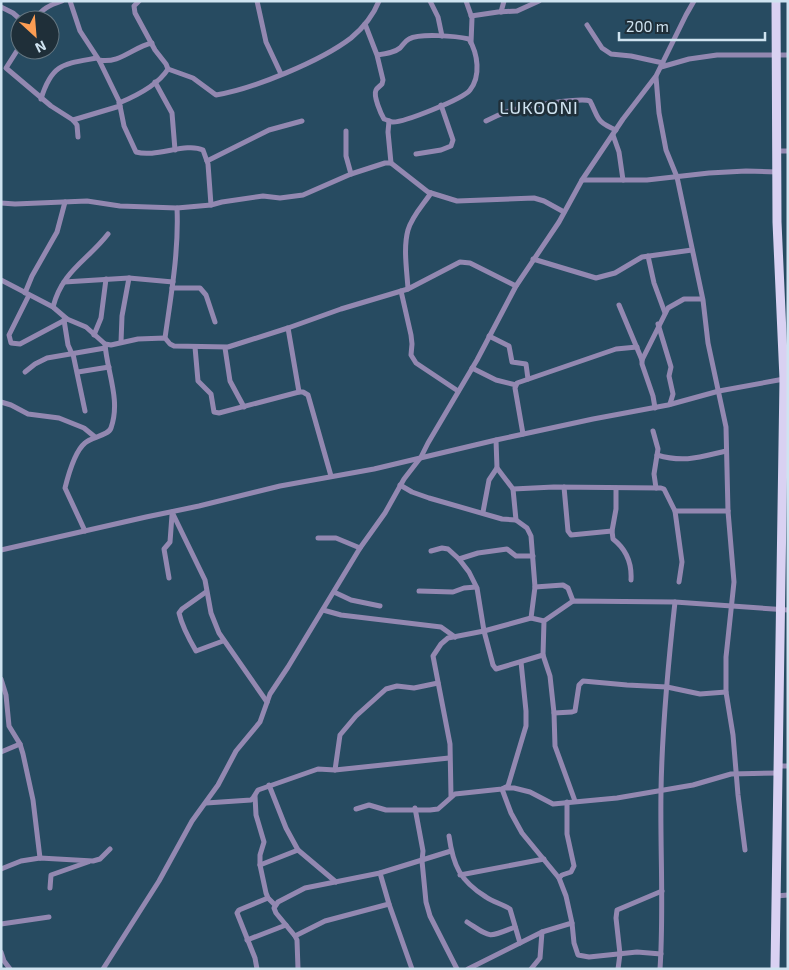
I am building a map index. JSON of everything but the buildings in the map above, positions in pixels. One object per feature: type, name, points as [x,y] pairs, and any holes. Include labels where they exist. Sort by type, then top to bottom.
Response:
[{"type":"main road","points":[[775,969],[776,896],[782,768],[786,378],[784,275],[777,172],[778,54],[776,1]]},
{"type":"street","points":[[44,10],[62,1]]},
{"type":"street","points":[[70,1],[80,31],[98,59],[120,105],[129,139],[136,152],[146,153],[199,148],[205,154],[207,162],[211,205]]},
{"type":"street","points":[[139,1],[134,6],[134,9],[168,69],[193,78],[216,95],[281,74],[333,50],[352,37],[365,24],[373,14],[379,1]]},
{"type":"street","points":[[257,1],[266,42],[281,74]]},
{"type":"street","points":[[430,1],[438,17],[442,36]]},
{"type":"street","points":[[466,1],[471,16],[471,44]]},
{"type":"street","points":[[501,12],[504,1]]},
{"type":"street","points":[[471,16],[517,11],[539,1]]},
{"type":"street","points":[[103,969],[236,751],[260,722],[270,694],[360,548],[385,512],[400,485],[421,458],[516,286],[559,222],[582,180],[614,132],[656,76],[694,1]]},
{"type":"street","points":[[365,24],[377,55],[383,82],[376,91],[376,94],[382,116],[389,121],[394,122],[441,106],[469,92],[475,82],[477,58],[469,40],[465,38],[442,36],[415,37],[407,40],[397,50],[377,55]]},
{"type":"street","points":[[587,25],[602,48],[611,54],[631,56],[662,65],[717,55],[788,55]]},
{"type":"street","points":[[41,99],[46,84],[60,68],[71,62],[98,59],[110,61],[152,43]]},
{"type":"street","points":[[4,67],[41,99],[73,120],[77,125],[78,137]]},
{"type":"street","points":[[73,120],[120,105],[142,92],[168,69]]},
{"type":"street","points":[[656,76],[659,114],[666,150],[677,177],[726,427],[728,511],[734,582],[726,657],[726,692],[733,735],[738,795],[746,850]]},
{"type":"street","points":[[155,82],[172,113],[175,150]]},
{"type":"street","points":[[486,121],[514,110],[586,99],[590,101],[595,115],[614,132],[623,180]]},
{"type":"street","points":[[416,154],[441,150],[451,146],[453,140],[441,106]]},
{"type":"street","points":[[207,162],[269,130],[302,120]]},
{"type":"street","points":[[389,121],[390,163]]},
{"type":"street","points":[[346,131],[346,156],[351,174]]},
{"type":"street","points":[[777,151],[788,151]]},
{"type":"street","points":[[1,203],[87,201],[120,206],[177,208],[211,205],[263,196],[280,198],[303,195],[351,174],[390,163],[431,193],[457,201],[534,198],[544,201],[564,212]]},
{"type":"street","points":[[582,180],[677,177],[736,171],[777,172]]},
{"type":"street","points":[[408,289],[406,240],[408,229],[431,193]]},
{"type":"street","points":[[65,202],[57,232],[32,276],[27,294],[9,335],[11,343],[20,344],[66,319]]},
{"type":"street","points":[[177,208],[178,223],[173,285],[165,338],[170,344],[225,348],[341,309],[408,289],[456,263],[466,261],[516,286]]},
{"type":"street","points":[[53,307],[64,282],[73,268],[98,246],[108,234]]},
{"type":"street","points":[[533,259],[596,278],[615,273],[635,260],[648,256],[692,250]]},
{"type":"street","points":[[648,256],[654,283],[666,313]]},
{"type":"street","points":[[121,342],[122,316],[128,278]]},
{"type":"street","points":[[64,282],[128,278],[200,288],[206,296],[215,322]]},
{"type":"street","points":[[94,335],[101,318],[106,279]]},
{"type":"street","points":[[1,280],[53,307],[66,319],[86,327],[105,346],[115,400],[111,428],[107,433],[84,443],[79,450],[66,488],[85,531]]},
{"type":"street","points":[[401,291],[411,335],[411,355],[413,360],[458,391]]},
{"type":"street","points":[[642,360],[658,324],[669,306],[682,299],[702,299]]},
{"type":"street","points":[[618,305],[642,360],[655,408]]},
{"type":"street","points":[[66,319],[68,345],[73,354],[78,372],[85,411]]},
{"type":"street","points":[[658,324],[670,367],[669,376],[673,394],[670,404]]},
{"type":"street","points":[[288,328],[299,392]]},
{"type":"street","points":[[489,336],[509,346],[512,362],[526,364],[528,379]]},
{"type":"street","points":[[25,372],[47,358],[73,354],[121,342],[165,338]]},
{"type":"street","points":[[195,347],[197,379],[211,394],[213,411],[219,413],[299,392],[306,393],[310,398],[331,476]]},
{"type":"street","points":[[472,368],[496,380],[516,385],[528,379],[616,349],[637,347]]},
{"type":"street","points":[[225,348],[230,381],[244,407]]},
{"type":"street","points":[[78,372],[109,367]]},
{"type":"street","points":[[1,550],[172,513],[266,489],[374,469],[523,434],[655,408],[719,391],[786,378]]},
{"type":"street","points":[[516,385],[523,434]]},
{"type":"street","points":[[1,402],[28,414],[59,418],[84,428],[95,437]]},
{"type":"street","points":[[653,431],[658,449],[654,474],[656,488]]},
{"type":"street","points":[[496,440],[498,468],[513,489],[516,520]]},
{"type":"street","points":[[657,455],[681,460],[694,459],[726,451]]},
{"type":"street","points":[[483,512],[489,480],[498,468]]},
{"type":"street","points":[[400,485],[429,498],[502,519],[516,520],[527,528],[531,536],[535,587],[532,618]]},
{"type":"street","points":[[513,489],[564,487],[656,488],[664,490],[675,510],[682,562],[679,582]]},
{"type":"street","points":[[564,487],[568,531],[571,535],[612,531]]},
{"type":"street","points":[[616,488],[613,539],[620,544],[630,562],[631,580]]},
{"type":"street","points":[[675,510],[728,511]]},
{"type":"street","points":[[169,578],[164,548],[170,542],[172,513]]},
{"type":"street","points":[[172,513],[204,580],[212,613],[223,641],[267,702]]},
{"type":"street","points":[[318,538],[336,538],[360,548]]},
{"type":"street","points":[[430,551],[442,548],[448,549],[469,572],[476,587],[484,631],[493,665],[496,669],[543,655]]},
{"type":"street","points":[[459,559],[478,553],[507,549],[516,556],[532,556]]},
{"type":"street","points":[[535,587],[563,585],[568,588],[573,600]]},
{"type":"street","points":[[420,591],[453,592],[464,588],[476,587]]},
{"type":"street","points":[[206,592],[182,609],[179,614],[196,651],[223,641]]},
{"type":"street","points":[[334,592],[351,600],[380,606]]},
{"type":"street","points":[[451,796],[450,744],[432,656],[448,638],[484,631],[532,618],[544,621],[573,600],[675,602],[784,610]]},
{"type":"street","points":[[660,969],[663,934],[662,744],[675,602]]},
{"type":"street","points":[[323,610],[341,615],[441,627],[455,637]]},
{"type":"street","points":[[544,621],[543,655],[550,676],[555,746],[575,801]]},
{"type":"street","points":[[503,788],[511,781],[526,726],[521,662]]},
{"type":"street","points":[[1,678],[6,695],[9,726],[20,744],[33,800],[40,858]]},
{"type":"street","points":[[554,713],[575,711],[579,685],[583,681],[667,687],[700,694],[726,692]]},
{"type":"street","points":[[335,770],[340,735],[347,725],[386,689],[390,686],[414,688],[438,684]]},
{"type":"street","points":[[1,752],[20,744]]},
{"type":"street","points":[[206,803],[251,800],[258,790],[318,769],[335,770],[449,758]]},
{"type":"street","points":[[356,810],[369,805],[386,810],[415,808],[430,810],[438,808],[455,794],[503,788],[514,788],[530,792],[550,804],[617,798],[693,785],[737,774],[782,768]]},
{"type":"street","points":[[269,786],[286,828],[298,850],[336,882]]},
{"type":"street","points":[[503,788],[511,813],[522,833],[559,878],[566,896],[578,956],[589,957],[638,952],[661,954]]},
{"type":"street","points":[[255,795],[256,815],[264,842],[260,856],[260,865],[268,898],[275,905],[276,913],[297,940],[298,969]]},
{"type":"street","points":[[559,878],[571,872],[574,866],[567,834],[567,802]]},
{"type":"street","points":[[415,808],[423,851],[422,861],[426,902],[430,916],[457,969]]},
{"type":"street","points":[[449,836],[451,851],[460,874],[472,888],[510,909],[520,943]]},
{"type":"street","points":[[50,888],[52,875],[98,860],[110,849]]},
{"type":"street","points":[[260,865],[298,850]]},
{"type":"street","points":[[275,905],[296,891],[305,888],[380,873],[451,851]]},
{"type":"street","points":[[1,869],[21,861],[40,858],[88,862]]},
{"type":"street","points":[[460,874],[544,860]]},
{"type":"street","points":[[380,873],[412,969]]},
{"type":"street","points":[[618,969],[620,954],[616,918],[617,910],[662,891]]},
{"type":"street","points":[[776,896],[788,895]]},
{"type":"street","points":[[257,969],[255,958],[237,913],[239,910],[268,898]]},
{"type":"street","points":[[295,936],[325,921],[389,904]]},
{"type":"street","points":[[1,924],[49,916]]},
{"type":"street","points":[[467,922],[487,935],[492,936],[515,927]]},
{"type":"street","points":[[468,969],[542,932],[572,923]]},
{"type":"street","points":[[247,940],[286,925]]},
{"type":"street","points":[[531,969],[540,958],[542,932]]},
{"type":"street","points":[[1,952],[4,961],[10,969]]},
{"type":"district","name":"LUKOONI","points":[[539,108]]}]
